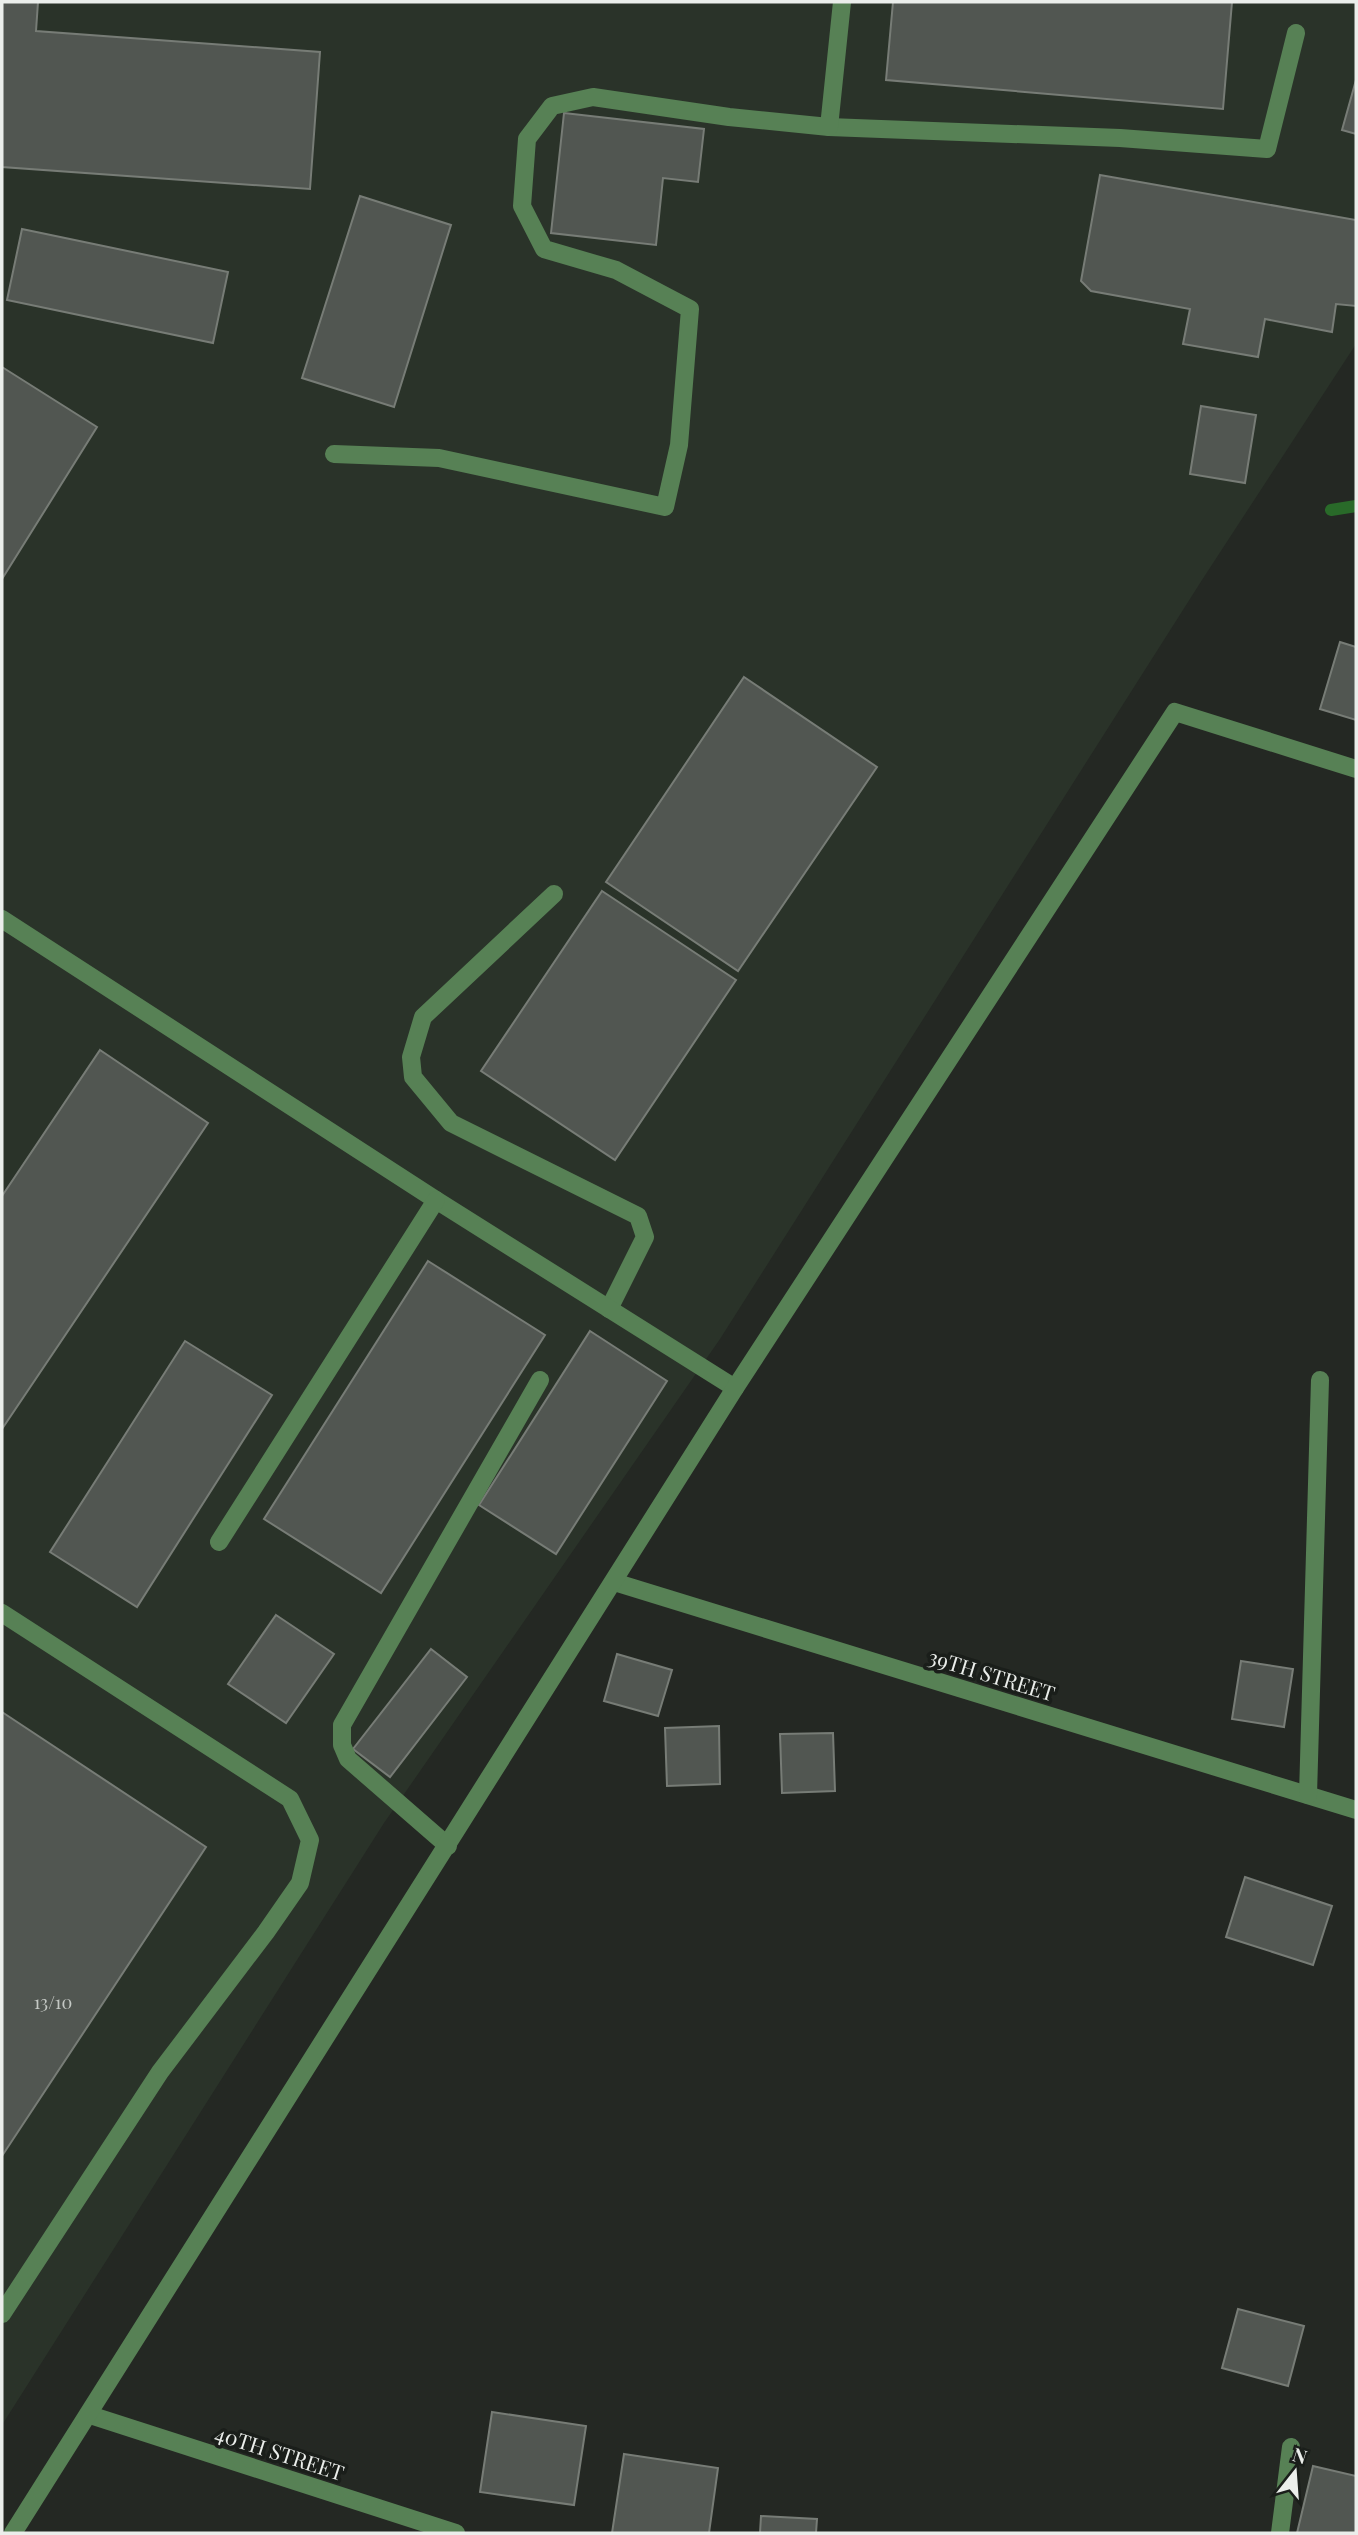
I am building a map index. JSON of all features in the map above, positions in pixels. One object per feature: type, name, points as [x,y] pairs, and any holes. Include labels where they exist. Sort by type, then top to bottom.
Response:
[{"type":"street","points":[[829,127],[842,2]]},
{"type":"street","points":[[334,454],[439,458],[665,507],[678,444],[690,309],[616,270],[544,249],[522,205],[527,139],[551,106],[593,97],[729,117],[829,127],[1120,138],[1267,149],[1296,33]]},
{"type":"street","points":[[13,2533],[90,2415],[735,1388],[1175,712],[1356,769]]},
{"type":"street","points":[[554,894],[423,1017],[411,1057],[413,1077],[451,1123],[638,1216],[645,1237],[609,1308]]},
{"type":"street","points":[[2,919],[436,1200],[735,1388]]},
{"type":"street","points":[[219,1542],[436,1200]]},
{"type":"street","points":[[448,1846],[348,1759],[342,1745],[342,1725],[540,1380]]},
{"type":"street","points":[[1308,1795],[1320,1380]]},
{"type":"street","name":"39TH STREET","points":[[614,1582],[1356,1810]]},
{"type":"street","points":[[2,1613],[289,1799],[310,1840],[300,1883],[160,2071],[2,2314]]},
{"type":"street","name":"40TH STREET","points":[[90,2415],[456,2533]]},
{"type":"street","points":[[1280,2533],[1291,2447]]},
{"type":"shaded area","points":[[2,2],[1356,2],[1356,344],[1202,580],[720,1339],[384,1823],[2,2425]]},
{"type":"building","points":[[2,2],[38,2],[36,31],[320,52],[310,189],[2,167]]},
{"type":"building","points":[[893,2],[1232,2],[1223,109],[886,80]]},
{"type":"building","points":[[1356,80],[1356,134],[1342,130]]},
{"type":"building","points":[[564,113],[704,129],[698,182],[663,178],[656,245],[551,233]]},
{"type":"building","points":[[1100,175],[1356,220],[1356,306],[1336,304],[1332,332],[1265,319],[1258,357],[1183,344],[1190,309],[1091,291],[1081,281]]},
{"type":"building","points":[[360,196],[451,225],[394,407],[302,378]]},
{"type":"building","points":[[22,229],[228,272],[213,343],[7,300]]},
{"type":"building","points":[[2,367],[97,427],[2,579]]},
{"type":"building","points":[[1201,406],[1256,415],[1245,483],[1190,474]]},
{"type":"building","points":[[1340,642],[1356,647],[1356,720],[1320,709]]},
{"type":"building","points":[[744,677],[877,767],[738,971],[606,882]]},
{"type":"building","points":[[602,891],[736,980],[615,1160],[481,1071]]},
{"type":"building","points":[[100,1050],[208,1123],[2,1429],[2,1196]]},
{"type":"building","points":[[428,1261],[545,1335],[381,1593],[264,1519]]},
{"type":"building","points":[[590,1331],[667,1381],[556,1554],[479,1505]]},
{"type":"building","points":[[185,1341],[272,1395],[137,1607],[50,1552]]},
{"type":"building","points":[[276,1615],[334,1654],[286,1723],[228,1684]]},
{"type":"building","points":[[431,1649],[467,1677],[390,1777],[353,1749]]},
{"type":"building","points":[[617,1654],[672,1670],[658,1716],[604,1701]]},
{"type":"building","points":[[1241,1661],[1293,1669],[1284,1727],[1232,1719]]},
{"type":"building","points":[[2,1712],[206,1847],[2,2156]]},
{"type":"building","points":[[719,1726],[720,1784],[667,1786],[665,1728]]},
{"type":"building","points":[[833,1733],[835,1791],[782,1793],[780,1734]]},
{"type":"building","points":[[1245,1877],[1332,1906],[1313,1965],[1226,1937]]},
{"type":"building","points":[[1238,2309],[1304,2326],[1288,2386],[1222,2368]]},
{"type":"building","points":[[492,2412],[586,2426],[574,2505],[480,2492]]},
{"type":"building","points":[[624,2454],[718,2468],[709,2533],[612,2533]]},
{"type":"building","points":[[1313,2466],[1356,2476],[1356,2533],[1297,2533]]},
{"type":"building","points":[[761,2516],[817,2519],[816,2533],[760,2533]]},
{"type":"waterway","points":[[1331,510],[1356,506]]}]
